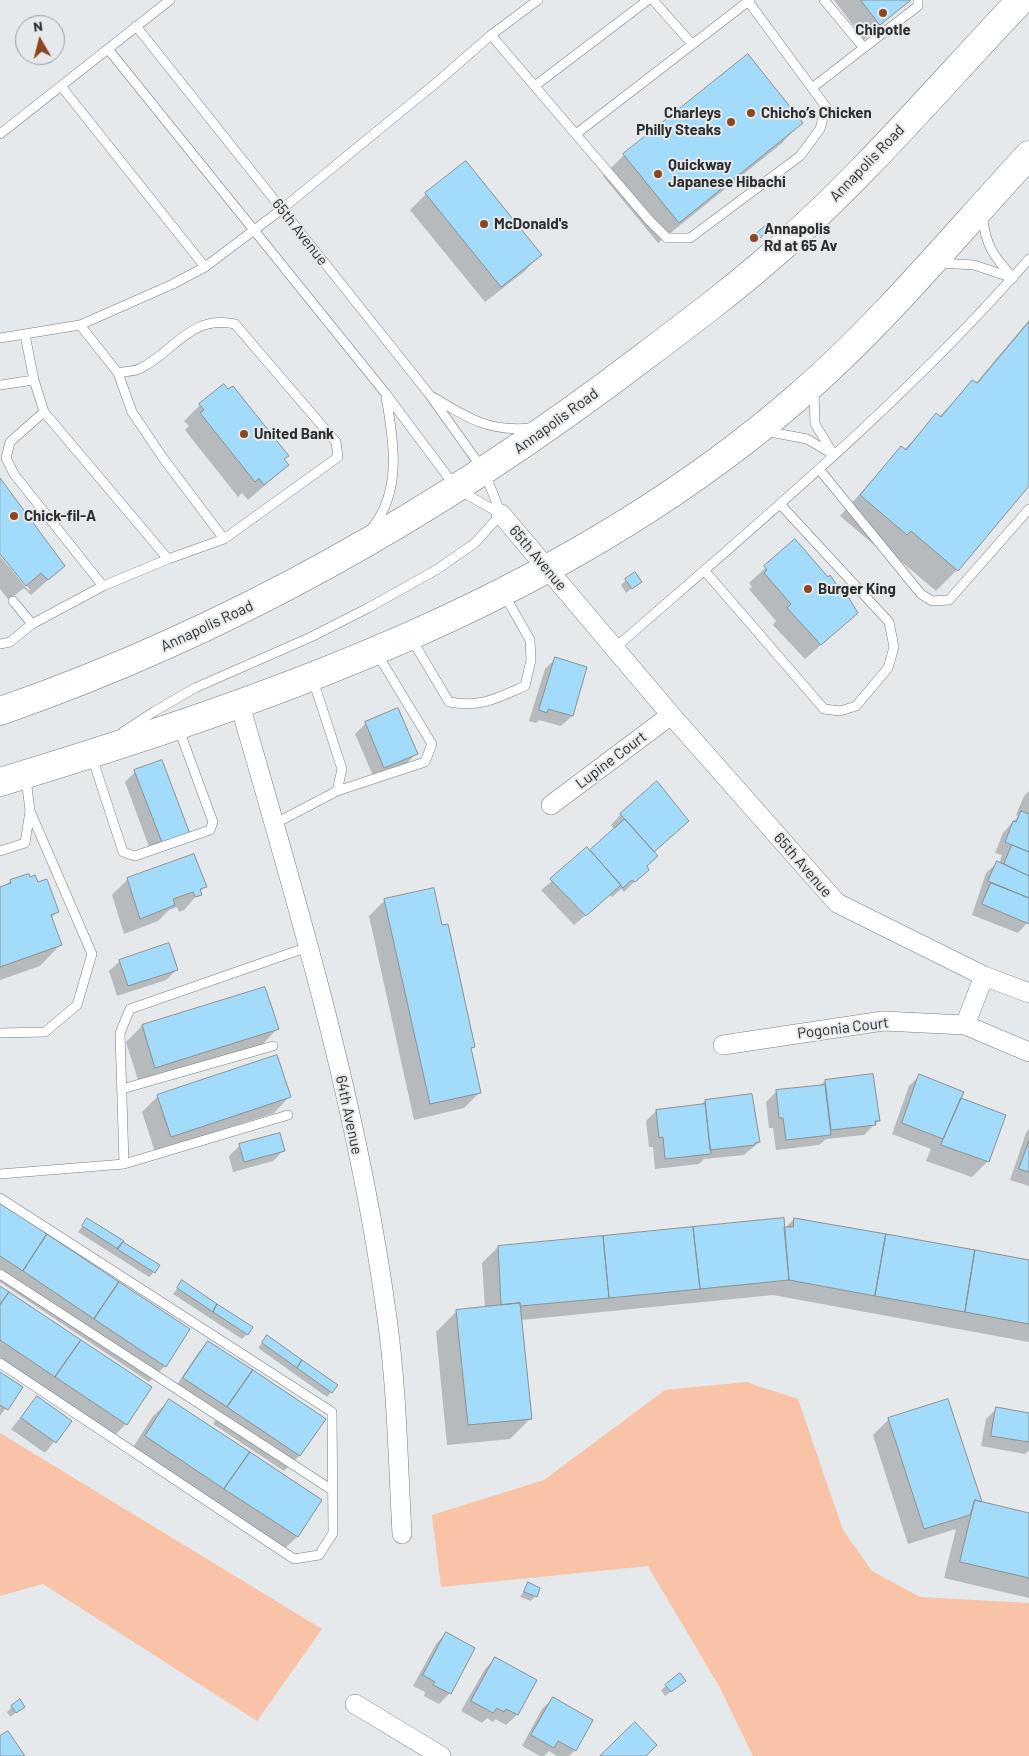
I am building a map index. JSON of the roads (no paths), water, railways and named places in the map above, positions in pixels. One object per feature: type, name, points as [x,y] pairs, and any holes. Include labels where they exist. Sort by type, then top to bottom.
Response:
[{"type":"main road","name":"Annapolis Road","points":[[0,711],[130,662],[208,627],[318,571],[457,489],[557,422],[710,307],[775,254],[847,185],[1021,0]]},
{"type":"main road","points":[[13,778],[240,705],[375,652],[503,592],[647,512],[720,460],[814,382],[856,344],[1029,155]]},
{"type":"street","name":"65th Avenue","points":[[501,514],[671,715],[837,903],[984,976],[1029,993]]},
{"type":"street","name":"64th Avenue","points":[[240,705],[308,947],[343,1087],[377,1251],[387,1319],[402,1534]]},
{"type":"street","name":"Lupine Court","points":[[551,805],[671,715]]},
{"type":"street","points":[[965,1025],[984,976]]},
{"type":"street","name":"Pogonia Court","points":[[722,1045],[883,1020],[965,1025],[1029,1052]]},
{"type":"street","points":[[355,1704],[441,1756]]},
{"type":"lane","points":[[0,134],[170,0]]},
{"type":"lane","points":[[0,338],[80,325],[173,284],[205,267],[282,209],[436,83],[491,35],[538,0]]},
{"type":"lane","points":[[536,85],[648,0]]},
{"type":"lane","points":[[653,0],[692,44]]},
{"type":"lane","points":[[824,0],[864,48]]},
{"type":"lane","points":[[812,88],[918,6],[918,0]]},
{"type":"lane","points":[[491,35],[536,85],[576,134],[667,238],[690,238],[800,156],[820,130],[826,107],[749,1],[576,134]]},
{"type":"lane","name":"65th Avenue","points":[[136,26],[429,394],[484,471],[501,514]]},
{"type":"lane","points":[[108,49],[386,394],[457,489],[501,514],[475,543],[436,570],[311,637],[195,688],[155,710],[94,753],[123,852],[135,856],[148,853],[210,830],[214,822],[177,726]]},
{"type":"lane","points":[[61,86],[205,267]]},
{"type":"lane","points":[[981,207],[985,233],[992,253],[1013,278]]},
{"type":"lane","points":[[614,648],[820,469],[918,378],[1029,259]]},
{"type":"lane","points":[[932,262],[974,265],[1013,278]]},
{"type":"lane","points":[[0,644],[10,642],[32,624],[103,586],[168,559],[224,539],[338,457],[336,442],[235,324],[219,321],[198,327],[140,369],[118,373]]},
{"type":"lane","points":[[80,325],[118,373],[132,412],[163,458],[224,539]]},
{"type":"lane","points":[[25,335],[34,380],[44,412],[168,559]]},
{"type":"lane","points":[[0,385],[34,380]]},
{"type":"lane","points":[[814,382],[815,424],[834,455]]},
{"type":"lane","points":[[355,549],[379,519],[392,487],[393,451],[386,394]]},
{"type":"lane","points":[[429,394],[477,423],[497,428],[513,430],[533,428],[557,422]]},
{"type":"lane","points":[[44,412],[10,442],[6,458],[14,474],[103,586]]},
{"type":"lane","points":[[757,430],[807,439],[834,455]]},
{"type":"lane","points":[[820,469],[921,594],[932,601],[949,600],[1029,509]]},
{"type":"lane","points":[[704,570],[824,709],[840,710],[856,706],[888,668],[894,647],[889,622],[780,504]]},
{"type":"lane","points":[[410,636],[449,702],[468,706],[487,702],[526,686],[531,660],[530,640],[503,592]]},
{"type":"lane","points":[[13,601],[32,624]]},
{"type":"lane","points":[[274,824],[337,791],[425,762],[432,744],[375,652]]},
{"type":"lane","points":[[312,678],[342,769],[337,791]]},
{"type":"lane","points":[[0,1033],[45,1032],[76,1005],[92,954],[30,811],[13,778]]},
{"type":"lane","points":[[0,852],[25,843],[30,811]]},
{"type":"lane","points":[[124,1164],[120,1033],[130,1009],[308,947]]},
{"type":"lane","points":[[122,1089],[273,1046]]},
{"type":"lane","points":[[0,1174],[124,1164],[288,1115]]},
{"type":"lane","points":[[0,1198],[332,1412],[333,1533],[319,1555],[294,1559],[0,1363]]},
{"type":"lane","points":[[0,1274],[332,1490]]},
{"type":"place","name":"Chipotle","points":[[883,13]]},
{"type":"place","name":"Chicho’s Chicken","points":[[751,113]]},
{"type":"place","name":"Charleys Philly Steaks","points":[[731,122]]},
{"type":"place","name":"Quickway Japanese Hibachi","points":[[658,174]]},
{"type":"place","name":"McDonald's","points":[[484,224]]},
{"type":"place","name":"Annapolis Rd at 65 Av","points":[[754,238]]},
{"type":"place","name":"United Bank","points":[[244,434]]},
{"type":"place","name":"Chick-fil-A","points":[[14,516]]},
{"type":"place","name":"Burger King","points":[[808,589]]}]
